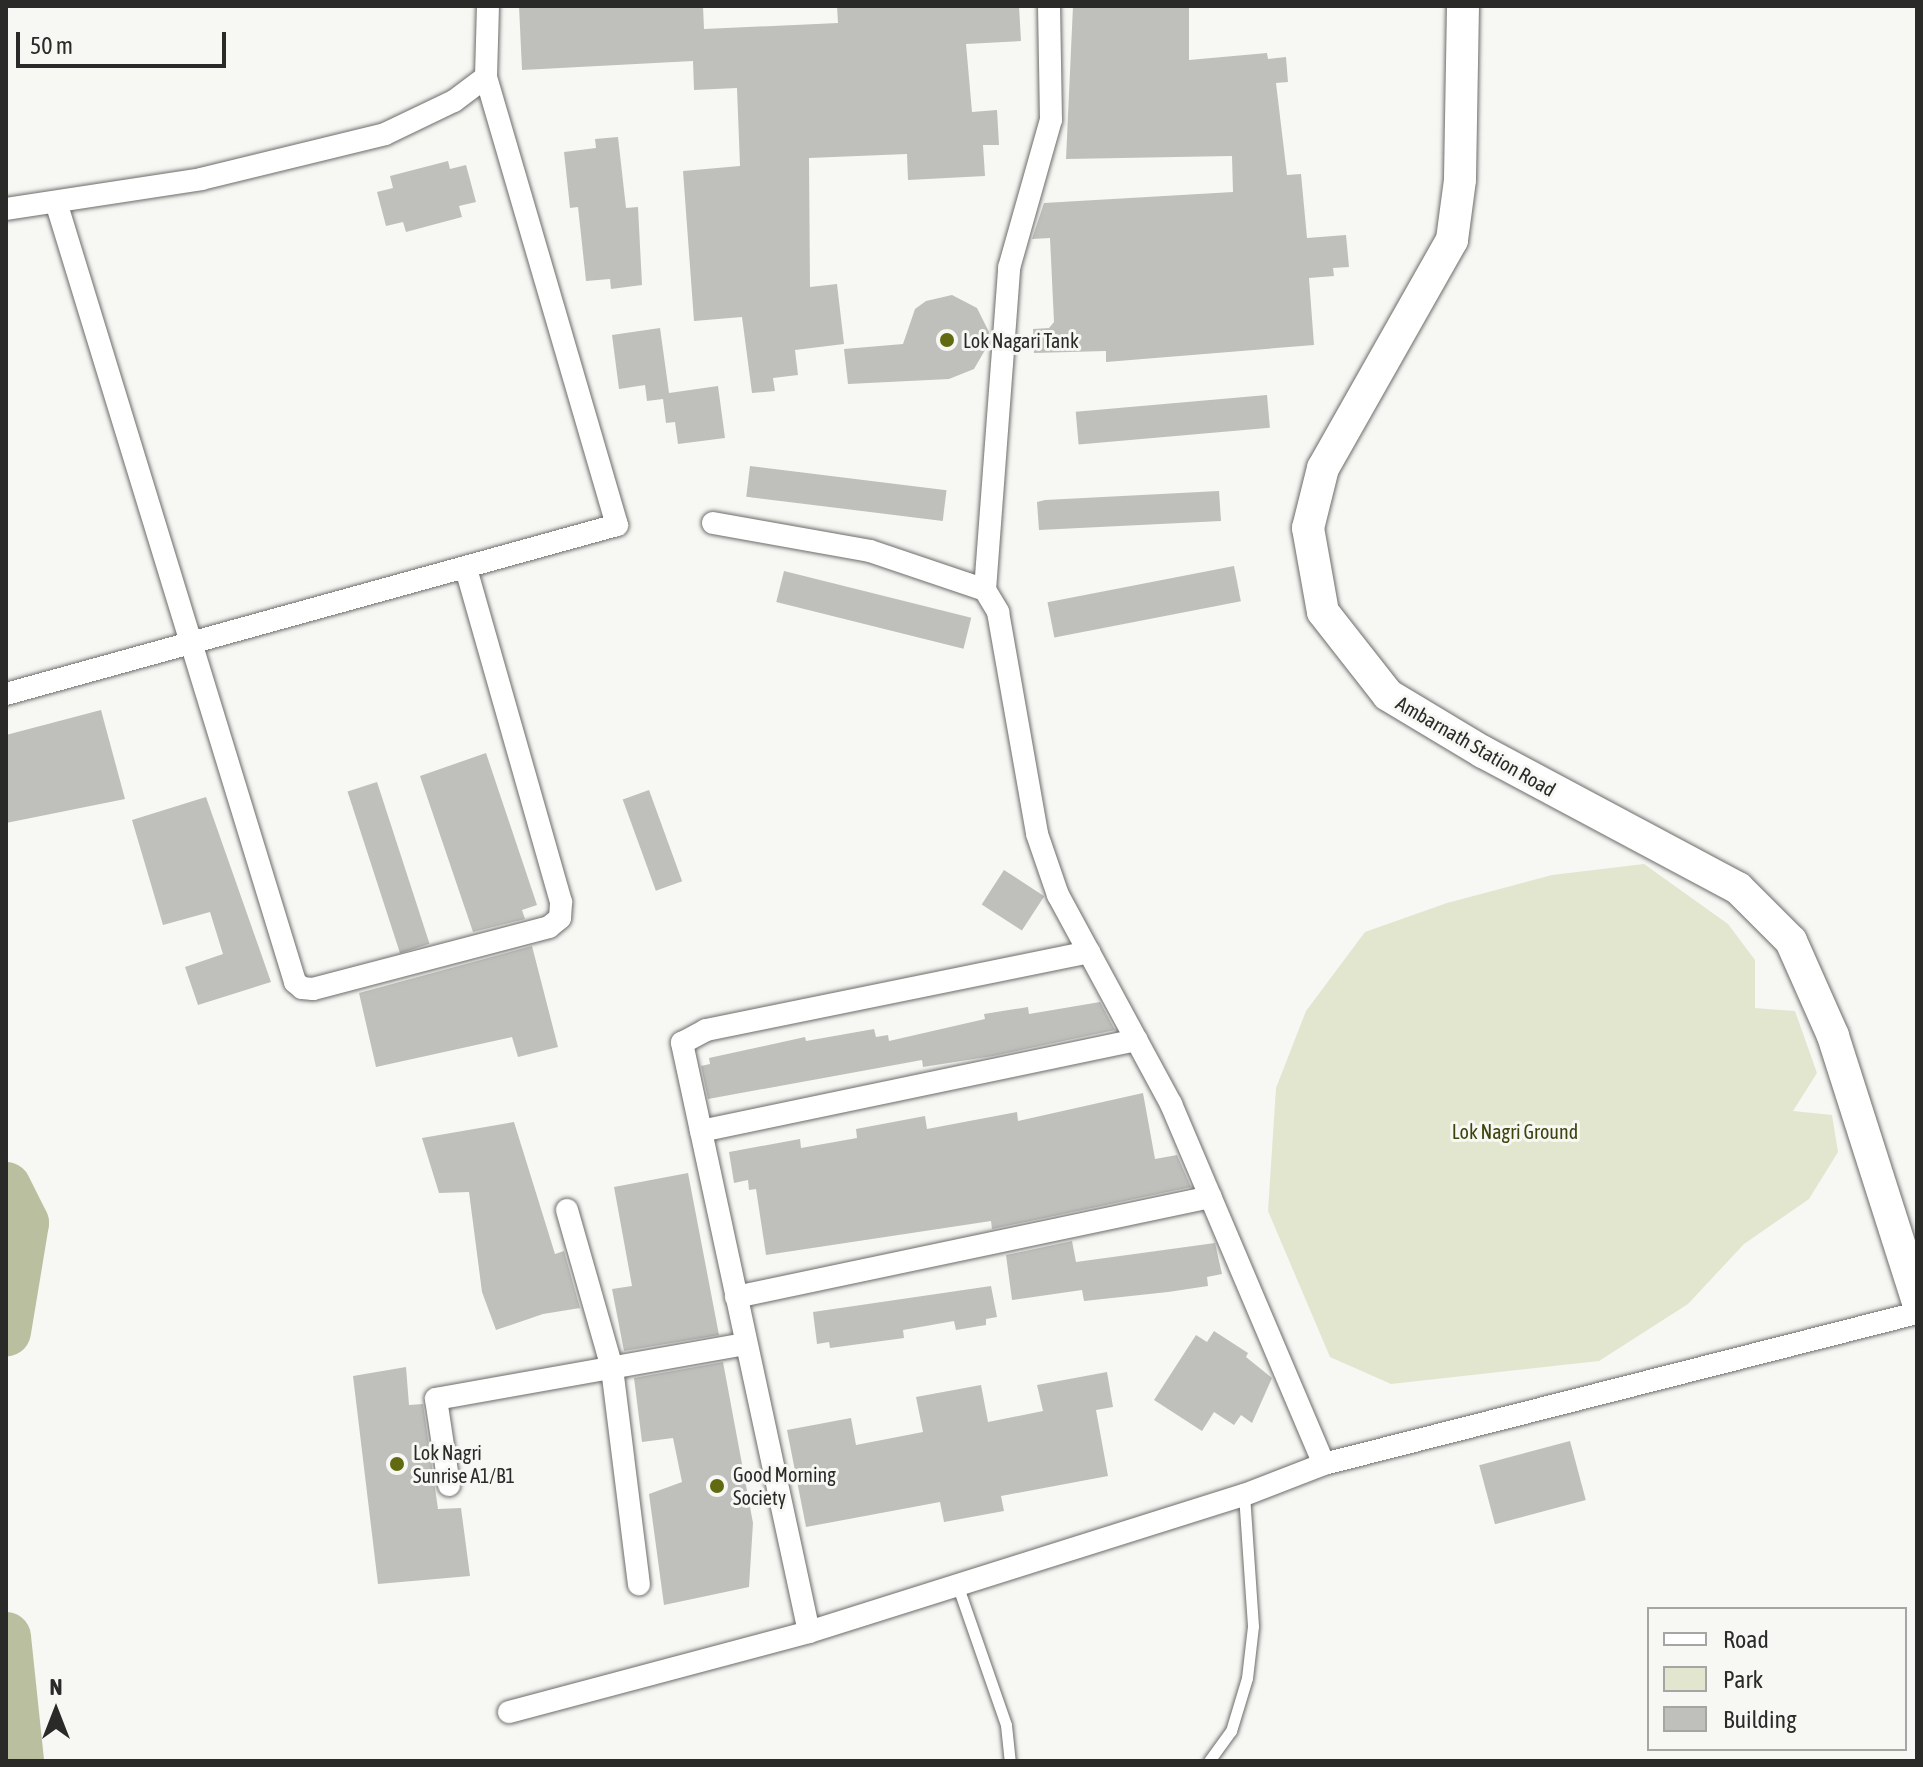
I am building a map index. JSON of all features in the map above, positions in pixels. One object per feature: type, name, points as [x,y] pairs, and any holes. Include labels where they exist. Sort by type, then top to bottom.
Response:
[{"type":"main road","name":"Ambarnath Station Road","points":[[1463,6],[1460,180],[1452,240],[1323,468],[1308,528],[1323,612],[1388,695],[1483,752],[1738,888],[1791,941],[1833,1036],[1917,1300]]},
{"type":"street","points":[[6,694],[192,640],[466,569],[617,525],[486,77],[488,6]]},
{"type":"street","points":[[1049,6],[1051,120],[1009,268],[985,590],[998,612],[1037,834],[1058,895],[1137,1040],[1211,1197],[1324,1464]]},
{"type":"street","points":[[6,209],[201,179],[385,134],[454,101],[486,77]]},
{"type":"street","points":[[56,202],[295,982],[313,989],[328,986],[549,927],[560,918],[561,902],[466,569]]},
{"type":"street","points":[[713,523],[805,535],[870,551],[985,590]]},
{"type":"street","points":[[809,1632],[682,1043],[706,1030],[1089,952]]},
{"type":"street","points":[[701,1131],[1137,1040]]},
{"type":"street","points":[[736,1297],[1211,1197]]},
{"type":"street","points":[[567,1210],[612,1368],[639,1584]]},
{"type":"street","points":[[509,1712],[809,1632],[1244,1495],[1324,1464],[1917,1313]]},
{"type":"street","points":[[449,1485],[436,1399],[746,1344]]},
{"type":"lane","points":[[1209,1761],[1231,1731],[1247,1678],[1253,1626],[1244,1495]]},
{"type":"lane","points":[[957,1584],[1006,1725],[1010,1761]]},
{"type":"green space","name":"Lok Nagri Ground","points":[[1644,864],[1728,924],[1755,960],[1755,1008],[1795,1011],[1817,1073],[1793,1111],[1832,1115],[1838,1152],[1809,1199],[1744,1244],[1688,1304],[1599,1361],[1391,1384],[1330,1357],[1268,1211],[1276,1088],[1306,1011],[1365,932],[1447,903],[1552,875]]},
{"type":"building","points":[[519,6],[703,6],[704,29],[838,23],[837,6],[1019,6],[1021,41],[966,44],[972,112],[997,110],[999,145],[983,145],[985,176],[908,180],[907,154],[809,158],[810,287],[837,284],[844,344],[795,350],[798,375],[773,378],[775,391],[752,393],[742,317],[694,321],[683,171],[740,166],[737,88],[694,90],[693,61],[522,70]]},
{"type":"building","points":[[1073,6],[1189,6],[1189,60],[1267,53],[1268,59],[1286,57],[1288,82],[1276,83],[1287,175],[1301,174],[1307,238],[1346,235],[1349,267],[1333,268],[1334,276],[1309,278],[1314,345],[1106,362],[1106,351],[1034,353],[1033,329],[1049,328],[1054,322],[1050,238],[1032,239],[1044,203],[1233,192],[1232,156],[1066,159]]},
{"type":"building","points":[[618,137],[626,208],[638,207],[642,285],[611,289],[610,279],[586,281],[578,207],[570,208],[564,152],[596,148],[595,139]]},
{"type":"building","points":[[448,161],[450,169],[466,165],[476,202],[459,206],[462,217],[406,232],[403,222],[386,226],[377,192],[393,188],[390,176]]},
{"type":"building","name":"Lok Nagari Tank","points":[[952,295],[977,308],[989,332],[988,345],[974,369],[949,379],[848,384],[844,349],[903,344],[915,309],[926,301]]},
{"type":"building","points":[[660,328],[669,393],[718,386],[725,438],[678,444],[675,422],[666,423],[663,399],[647,401],[645,385],[619,389],[612,335]]},
{"type":"building","points":[[1267,395],[1270,428],[1079,445],[1076,412]]},
{"type":"building","points":[[750,466],[947,490],[943,521],[746,497]]},
{"type":"building","points":[[1219,491],[1221,521],[1039,530],[1037,502],[1045,500]]},
{"type":"building","points":[[1234,566],[1241,601],[1054,638],[1047,602]]},
{"type":"building","points":[[784,571],[971,618],[964,649],[776,602]]},
{"type":"building","points":[[101,710],[125,799],[6,823],[6,735]]},
{"type":"building","points":[[486,753],[537,905],[522,910],[525,919],[473,932],[420,776]]},
{"type":"building","points":[[377,782],[430,944],[400,953],[348,792]]},
{"type":"building","points":[[649,790],[682,881],[656,891],[623,800]]},
{"type":"building","points":[[206,797],[271,982],[198,1005],[185,967],[223,954],[210,912],[163,925],[132,820]]},
{"type":"building","points":[[1004,870],[1044,896],[1022,931],[982,904]]},
{"type":"building","points":[[532,946],[558,1047],[518,1057],[512,1037],[376,1067],[359,993]]},
{"type":"building","points":[[1100,1002],[1115,1030],[993,1056],[923,1067],[922,1060],[708,1099],[701,1066],[710,1064],[709,1058],[805,1037],[806,1041],[874,1029],[876,1037],[888,1035],[889,1041],[985,1019],[984,1014],[1028,1007],[1029,1014]]},
{"type":"building","points":[[1143,1093],[1155,1159],[1177,1155],[1191,1187],[992,1229],[991,1221],[766,1255],[756,1189],[749,1190],[748,1180],[734,1183],[729,1152],[800,1139],[801,1148],[857,1138],[856,1129],[925,1116],[927,1129],[1017,1112],[1018,1121]]},
{"type":"building","points":[[514,1122],[555,1254],[564,1251],[580,1308],[543,1314],[496,1330],[482,1292],[469,1192],[439,1193],[422,1138]]},
{"type":"building","points":[[688,1173],[719,1335],[624,1351],[612,1289],[632,1286],[614,1187]]},
{"type":"building","points":[[1072,1241],[1076,1262],[1215,1243],[1222,1274],[1207,1277],[1208,1286],[1168,1292],[1084,1301],[1082,1290],[1012,1300],[1006,1255]]},
{"type":"building","points":[[991,1286],[997,1317],[986,1319],[986,1325],[956,1330],[954,1321],[903,1330],[904,1338],[830,1348],[829,1342],[817,1344],[813,1312]]},
{"type":"building","points":[[1214,1331],[1248,1353],[1246,1357],[1272,1378],[1252,1423],[1241,1415],[1234,1425],[1214,1412],[1202,1431],[1154,1400],[1196,1335],[1207,1342]]},
{"type":"building","name":"Good Morning Society","points":[[723,1362],[753,1523],[749,1587],[664,1605],[649,1494],[682,1482],[673,1438],[642,1442],[634,1378]]},
{"type":"building","name":"Lok Nagri Sunrise A1/B1","points":[[406,1367],[409,1405],[423,1404],[438,1509],[461,1508],[470,1576],[378,1584],[353,1376]]},
{"type":"building","points":[[1107,1372],[1113,1407],[1096,1410],[1108,1476],[1001,1496],[1004,1511],[944,1522],[940,1502],[806,1527],[787,1430],[851,1418],[856,1445],[923,1432],[916,1397],[981,1385],[988,1422],[1043,1411],[1037,1385]]},
{"type":"building","points":[[1570,1441],[1586,1500],[1495,1524],[1479,1465]]},
{"type":"waterway","points":[[6,1187],[24,1223],[6,1332]]},
{"type":"waterway","points":[[6,1637],[19,1761]]},
{"type":"place","name":"Lok Nagari Tank","points":[[947,340]]},
{"type":"place","name":"Lok Nagri Sunrise A1/B1","points":[[397,1464]]},
{"type":"place","name":"Good Morning Society","points":[[717,1486]]}]
